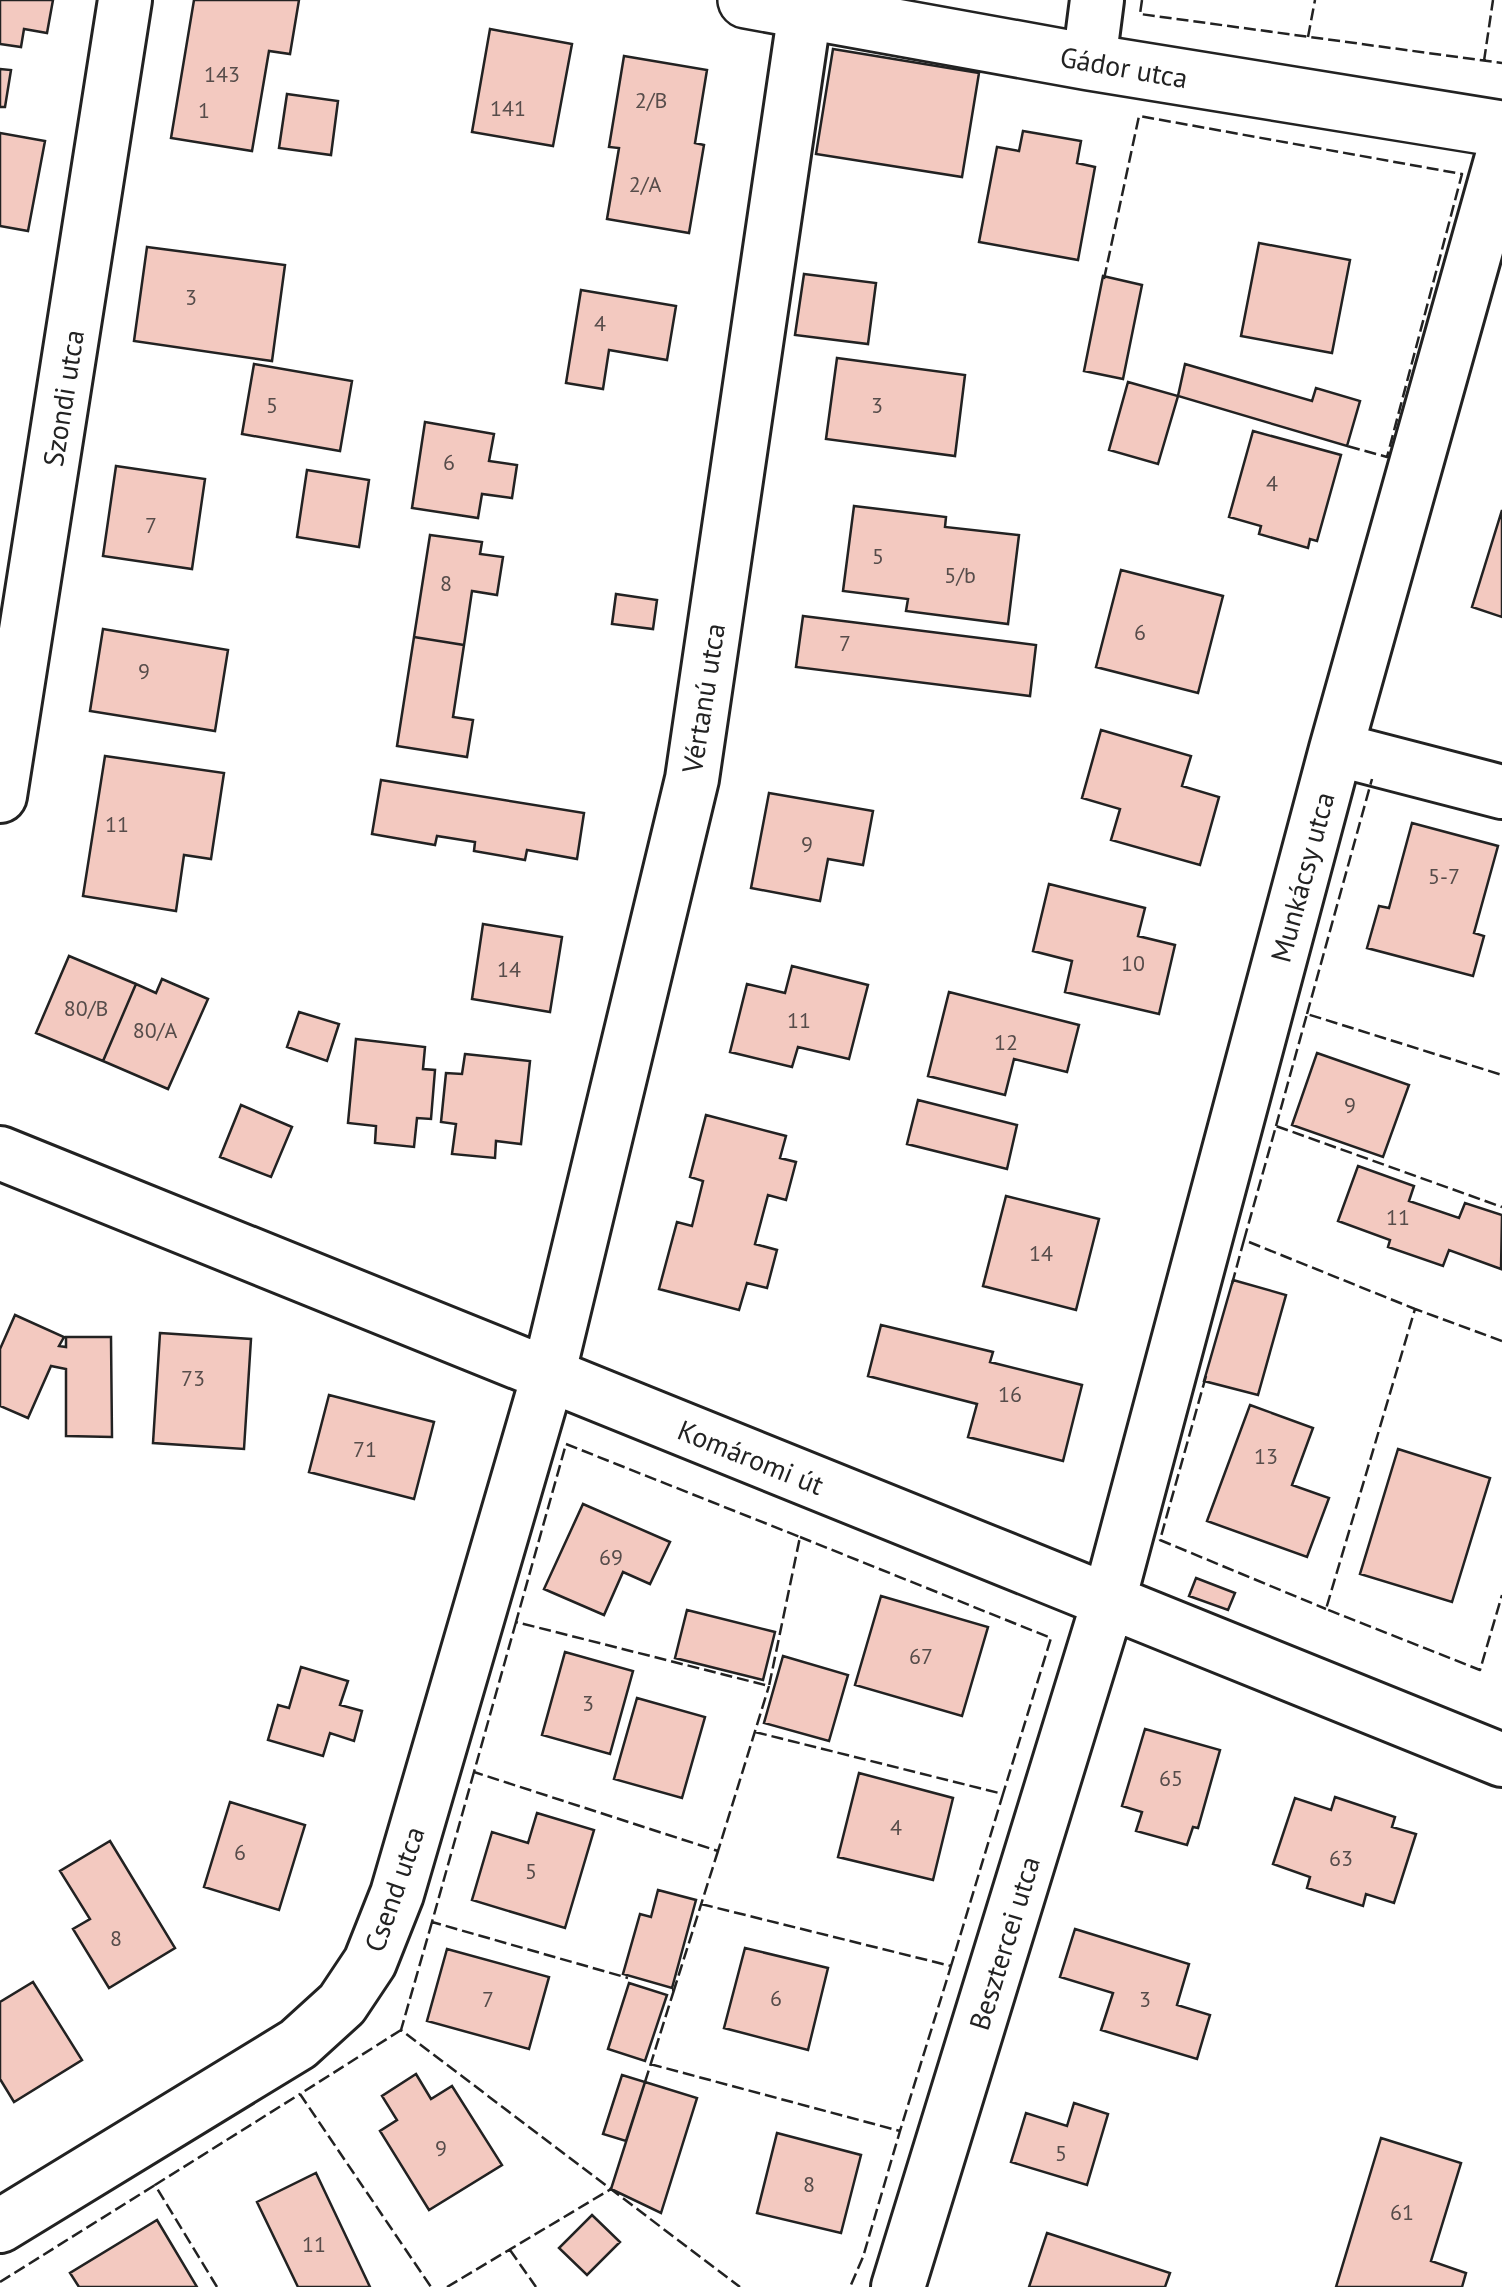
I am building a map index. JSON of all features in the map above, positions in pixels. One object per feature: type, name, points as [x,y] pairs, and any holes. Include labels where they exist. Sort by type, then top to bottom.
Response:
[{"type":"street","name":"Szondi utca","points":[[0,796],[125,0]]},
{"type":"street","name":"Gádor utca","points":[[746,0],[1089,62],[1502,129]]},
{"type":"street","points":[[1089,62],[1098,0]]},
{"type":"street","name":"Vértanú utca","points":[[548,1376],[692,779],[805,10]]},
{"type":"street","name":"Munkácsy utca","points":[[1109,1600],[1336,749],[1502,157]]},
{"type":"street","points":[[1336,749],[1502,792]]},
{"type":"street","name":"Komáromi út","points":[[0,1153],[1109,1600],[1499,1747]]},
{"type":"street","name":"Csend utca","points":[[0,2226],[298,2044],[342,2004],[370,1962],[396,1894],[548,1376]]},
{"type":"street","name":"Besztercei utca","points":[[898,2287],[1109,1600]]},
{"type":"building","points":[[0,0],[53,0],[47,33],[24,29],[21,47],[0,44]]},
{"type":"building","points":[[194,0],[299,0],[290,54],[269,51],[252,151],[171,138]]},
{"type":"building","points":[[490,29],[572,44],[553,146],[472,132]]},
{"type":"building","points":[[833,49],[979,73],[962,177],[816,154]]},
{"type":"building","points":[[624,56],[707,70],[695,143],[704,145],[689,233],[607,219],[619,148],[609,147]]},
{"type":"building","points":[[0,69],[11,70],[5,107],[0,107]]},
{"type":"building","points":[[287,94],[338,101],[331,155],[279,148]]},
{"type":"building","points":[[1023,131],[1081,141],[1077,163],[1095,167],[1078,260],[979,242],[997,147],[1019,151]]},
{"type":"building","points":[[0,133],[45,141],[28,231],[0,226]]},
{"type":"building","points":[[1259,243],[1350,260],[1332,353],[1241,336]]},
{"type":"building","points":[[147,247],[285,265],[272,361],[134,341]]},
{"type":"building","points":[[804,274],[876,283],[868,344],[795,335]]},
{"type":"building","points":[[1103,276],[1142,285],[1123,379],[1084,371]]},
{"type":"building","points":[[581,290],[676,306],[667,360],[609,350],[603,389],[566,383]]},
{"type":"building","points":[[837,358],[965,375],[955,456],[826,439]]},
{"type":"building","points":[[254,364],[352,381],[340,451],[242,434]]},
{"type":"building","points":[[1185,364],[1312,401],[1316,388],[1360,401],[1347,446],[1178,396]]},
{"type":"building","points":[[1128,382],[1178,396],[1158,464],[1109,450]]},
{"type":"building","points":[[425,422],[494,434],[489,461],[517,465],[512,498],[482,494],[478,518],[412,508]]},
{"type":"building","points":[[1253,431],[1341,455],[1317,541],[1310,539],[1308,548],[1259,534],[1261,526],[1229,517]]},
{"type":"building","points":[[116,466],[205,479],[192,569],[103,556]]},
{"type":"building","points":[[307,470],[369,480],[359,547],[297,537]]},
{"type":"building","points":[[854,506],[946,517],[945,527],[1019,535],[1008,624],[906,611],[908,599],[843,591]]},
{"type":"building","points":[[1502,510],[1502,617],[1472,607]]},
{"type":"building","points":[[430,535],[482,542],[480,554],[503,557],[497,595],[472,591],[464,645],[414,637]]},
{"type":"building","points":[[1121,570],[1223,596],[1198,693],[1096,667]]},
{"type":"building","points":[[616,594],[657,600],[653,629],[612,624]]},
{"type":"building","points":[[803,616],[1036,645],[1030,696],[796,667]]},
{"type":"building","points":[[103,629],[228,650],[215,731],[90,711]]},
{"type":"building","points":[[414,637],[464,645],[453,717],[473,720],[467,757],[397,746]]},
{"type":"building","points":[[1101,730],[1191,756],[1182,786],[1219,797],[1200,865],[1111,840],[1120,809],[1082,798]]},
{"type":"building","points":[[105,756],[224,773],[211,859],[184,855],[176,911],[83,896]]},
{"type":"building","points":[[381,780],[584,813],[577,859],[527,850],[525,860],[474,851],[475,842],[437,836],[435,845],[372,834]]},
{"type":"building","points":[[769,793],[873,811],[863,865],[828,859],[820,901],[751,888]]},
{"type":"building","points":[[1412,823],[1498,846],[1474,933],[1484,936],[1473,976],[1367,948],[1379,906],[1389,908]]},
{"type":"building","points":[[1049,884],[1145,908],[1138,936],[1175,945],[1159,1014],[1065,992],[1072,961],[1033,951]]},
{"type":"building","points":[[483,924],[562,937],[550,1012],[472,999]]},
{"type":"building","points":[[69,956],[136,984],[103,1061],[36,1033]]},
{"type":"building","points":[[792,966],[868,985],[849,1059],[798,1047],[792,1067],[730,1052],[747,984],[785,993]]},
{"type":"building","points":[[162,979],[208,999],[168,1089],[103,1061],[136,984],[156,993]]},
{"type":"building","points":[[949,992],[1079,1025],[1067,1072],[1014,1059],[1005,1095],[928,1076]]},
{"type":"building","points":[[299,1012],[339,1024],[327,1061],[287,1047]]},
{"type":"building","points":[[356,1039],[425,1047],[423,1069],[435,1070],[431,1119],[417,1118],[414,1147],[375,1143],[376,1126],[348,1123]]},
{"type":"building","points":[[1317,1053],[1409,1085],[1383,1157],[1292,1125]]},
{"type":"building","points":[[465,1054],[530,1061],[521,1144],[496,1141],[495,1158],[452,1154],[456,1124],[441,1122],[446,1073],[462,1074]]},
{"type":"building","points":[[918,1100],[1017,1125],[1007,1169],[907,1144]]},
{"type":"building","points":[[241,1105],[292,1127],[271,1177],[220,1157]]},
{"type":"building","points":[[706,1115],[786,1136],[780,1158],[796,1162],[786,1200],[768,1195],[755,1244],[777,1250],[767,1288],[747,1283],[739,1310],[659,1289],[677,1222],[692,1226],[703,1181],[690,1177]]},
{"type":"building","points":[[1358,1166],[1414,1186],[1409,1201],[1459,1218],[1465,1203],[1502,1215],[1501,1269],[1449,1250],[1443,1266],[1388,1247],[1390,1240],[1338,1221]]},
{"type":"building","points":[[1006,1196],[1099,1219],[1076,1310],[983,1286]]},
{"type":"building","points":[[1233,1280],[1286,1295],[1258,1395],[1204,1381]]},
{"type":"building","points":[[15,1315],[64,1337],[59,1346],[66,1347],[66,1337],[111,1337],[112,1437],[66,1436],[66,1369],[51,1366],[28,1418],[0,1406],[0,1349]]},
{"type":"building","points":[[881,1325],[993,1352],[990,1362],[1082,1385],[1063,1461],[968,1437],[977,1404],[868,1376]]},
{"type":"building","points":[[160,1333],[251,1339],[244,1449],[153,1443]]},
{"type":"building","points":[[329,1395],[434,1422],[414,1499],[309,1472]]},
{"type":"building","points":[[1250,1405],[1313,1428],[1292,1485],[1329,1498],[1307,1557],[1207,1521]]},
{"type":"building","points":[[1398,1449],[1490,1478],[1452,1602],[1360,1574]]},
{"type":"building","points":[[583,1504],[670,1542],[650,1584],[623,1572],[604,1615],[544,1589]]},
{"type":"building","points":[[1196,1578],[1235,1593],[1228,1610],[1189,1596]]},
{"type":"building","points":[[881,1596],[988,1627],[962,1716],[855,1685]]},
{"type":"building","points":[[687,1610],[775,1632],[763,1680],[675,1658]]},
{"type":"building","points":[[565,1652],[633,1671],[610,1754],[542,1735]]},
{"type":"building","points":[[783,1656],[848,1675],[829,1741],[764,1723]]},
{"type":"building","points":[[301,1667],[348,1681],[340,1705],[362,1711],[354,1741],[330,1733],[323,1756],[268,1740],[278,1705],[289,1708]]},
{"type":"building","points":[[637,1698],[705,1717],[682,1798],[614,1779]]},
{"type":"building","points":[[1145,1729],[1220,1750],[1198,1828],[1193,1827],[1187,1845],[1136,1831],[1142,1812],[1122,1806]]},
{"type":"building","points":[[859,1773],[953,1798],[933,1880],[838,1857]]},
{"type":"building","points":[[1335,1797],[1395,1817],[1392,1827],[1416,1834],[1394,1903],[1366,1894],[1363,1906],[1307,1888],[1310,1877],[1273,1864],[1295,1798],[1331,1810]]},
{"type":"building","points":[[230,1802],[305,1825],[279,1910],[204,1887]]},
{"type":"building","points":[[537,1813],[594,1830],[565,1928],[472,1900],[492,1832],[528,1843]]},
{"type":"building","points":[[110,1841],[175,1948],[109,1988],[73,1929],[90,1919],[60,1871]]},
{"type":"building","points":[[658,1890],[696,1900],[672,1988],[623,1974],[640,1914],[651,1917]]},
{"type":"building","points":[[1075,1929],[1189,1964],[1177,2005],[1210,2015],[1197,2059],[1101,2030],[1113,1993],[1060,1977]]},
{"type":"building","points":[[745,1948],[828,1968],[808,2050],[724,2028]]},
{"type":"building","points":[[447,1949],[549,1977],[529,2049],[427,2021]]},
{"type":"building","points":[[33,1982],[82,2060],[14,2102],[0,2079],[0,2002]]},
{"type":"building","points":[[629,1983],[667,1995],[645,2061],[608,2049]]},
{"type":"building","points":[[416,2074],[431,2099],[452,2086],[502,2165],[429,2210],[380,2131],[397,2120],[382,2096]]},
{"type":"building","points":[[622,2075],[645,2082],[626,2141],[603,2134]]},
{"type":"building","points":[[645,2082],[697,2098],[661,2213],[611,2189]]},
{"type":"building","points":[[1074,2103],[1108,2114],[1087,2185],[1011,2162],[1026,2113],[1067,2126]]},
{"type":"building","points":[[777,2133],[861,2155],[841,2233],[757,2213]]},
{"type":"building","points":[[1381,2138],[1461,2163],[1431,2261],[1466,2273],[1462,2287],[1336,2287]]},
{"type":"building","points":[[316,2173],[370,2287],[298,2287],[257,2202]]},
{"type":"building","points":[[592,2215],[620,2242],[587,2275],[559,2248]]},
{"type":"building","points":[[157,2220],[197,2287],[79,2287],[70,2273]]},
{"type":"building","points":[[1047,2233],[1170,2273],[1165,2287],[1029,2287]]},
{"type":"fence","points":[[1142,0],[1140,14],[1502,63]]},
{"type":"fence","points":[[1308,37],[1315,0]]},
{"type":"fence","points":[[1484,61],[1493,0]]},
{"type":"fence","points":[[1104,279],[1139,116],[1462,174],[1387,457],[1347,446]]},
{"type":"fence","points":[[1307,1014],[1372,779]]},
{"type":"fence","points":[[1276,1126],[1307,1014],[1502,1075]]},
{"type":"fence","points":[[1244,1240],[1276,1126],[1502,1207]]},
{"type":"fence","points":[[1232,1284],[1244,1240],[1415,1309]]},
{"type":"fence","points":[[1502,1341],[1415,1309],[1326,1609],[1480,1670],[1502,1595]]},
{"type":"fence","points":[[1206,1376],[1160,1540],[1326,1609]]},
{"type":"fence","points":[[566,1444],[800,1537],[769,1686],[516,1622],[566,1444]]},
{"type":"fence","points":[[800,1537],[1051,1638],[1003,1794]]},
{"type":"fence","points":[[516,1622],[474,1772],[718,1851],[769,1686]]},
{"type":"fence","points":[[755,1732],[1003,1794],[951,1966]]},
{"type":"fence","points":[[474,1772],[432,1922],[628,1978]]},
{"type":"fence","points":[[672,1990],[718,1851]]},
{"type":"fence","points":[[701,1904],[951,1966],[900,2131]]},
{"type":"fence","points":[[432,1922],[401,2030],[740,2287]]},
{"type":"fence","points":[[645,2082],[674,1990]]},
{"type":"fence","points":[[401,2030],[300,2094],[431,2287]]},
{"type":"fence","points":[[650,2064],[900,2131],[863,2257],[850,2287]]},
{"type":"fence","points":[[217,2287],[155,2185],[300,2094]]},
{"type":"fence","points":[[0,2282],[155,2185]]},
{"type":"fence","points":[[447,2287],[611,2189]]},
{"type":"fence","points":[[510,2250],[536,2287]]}]
